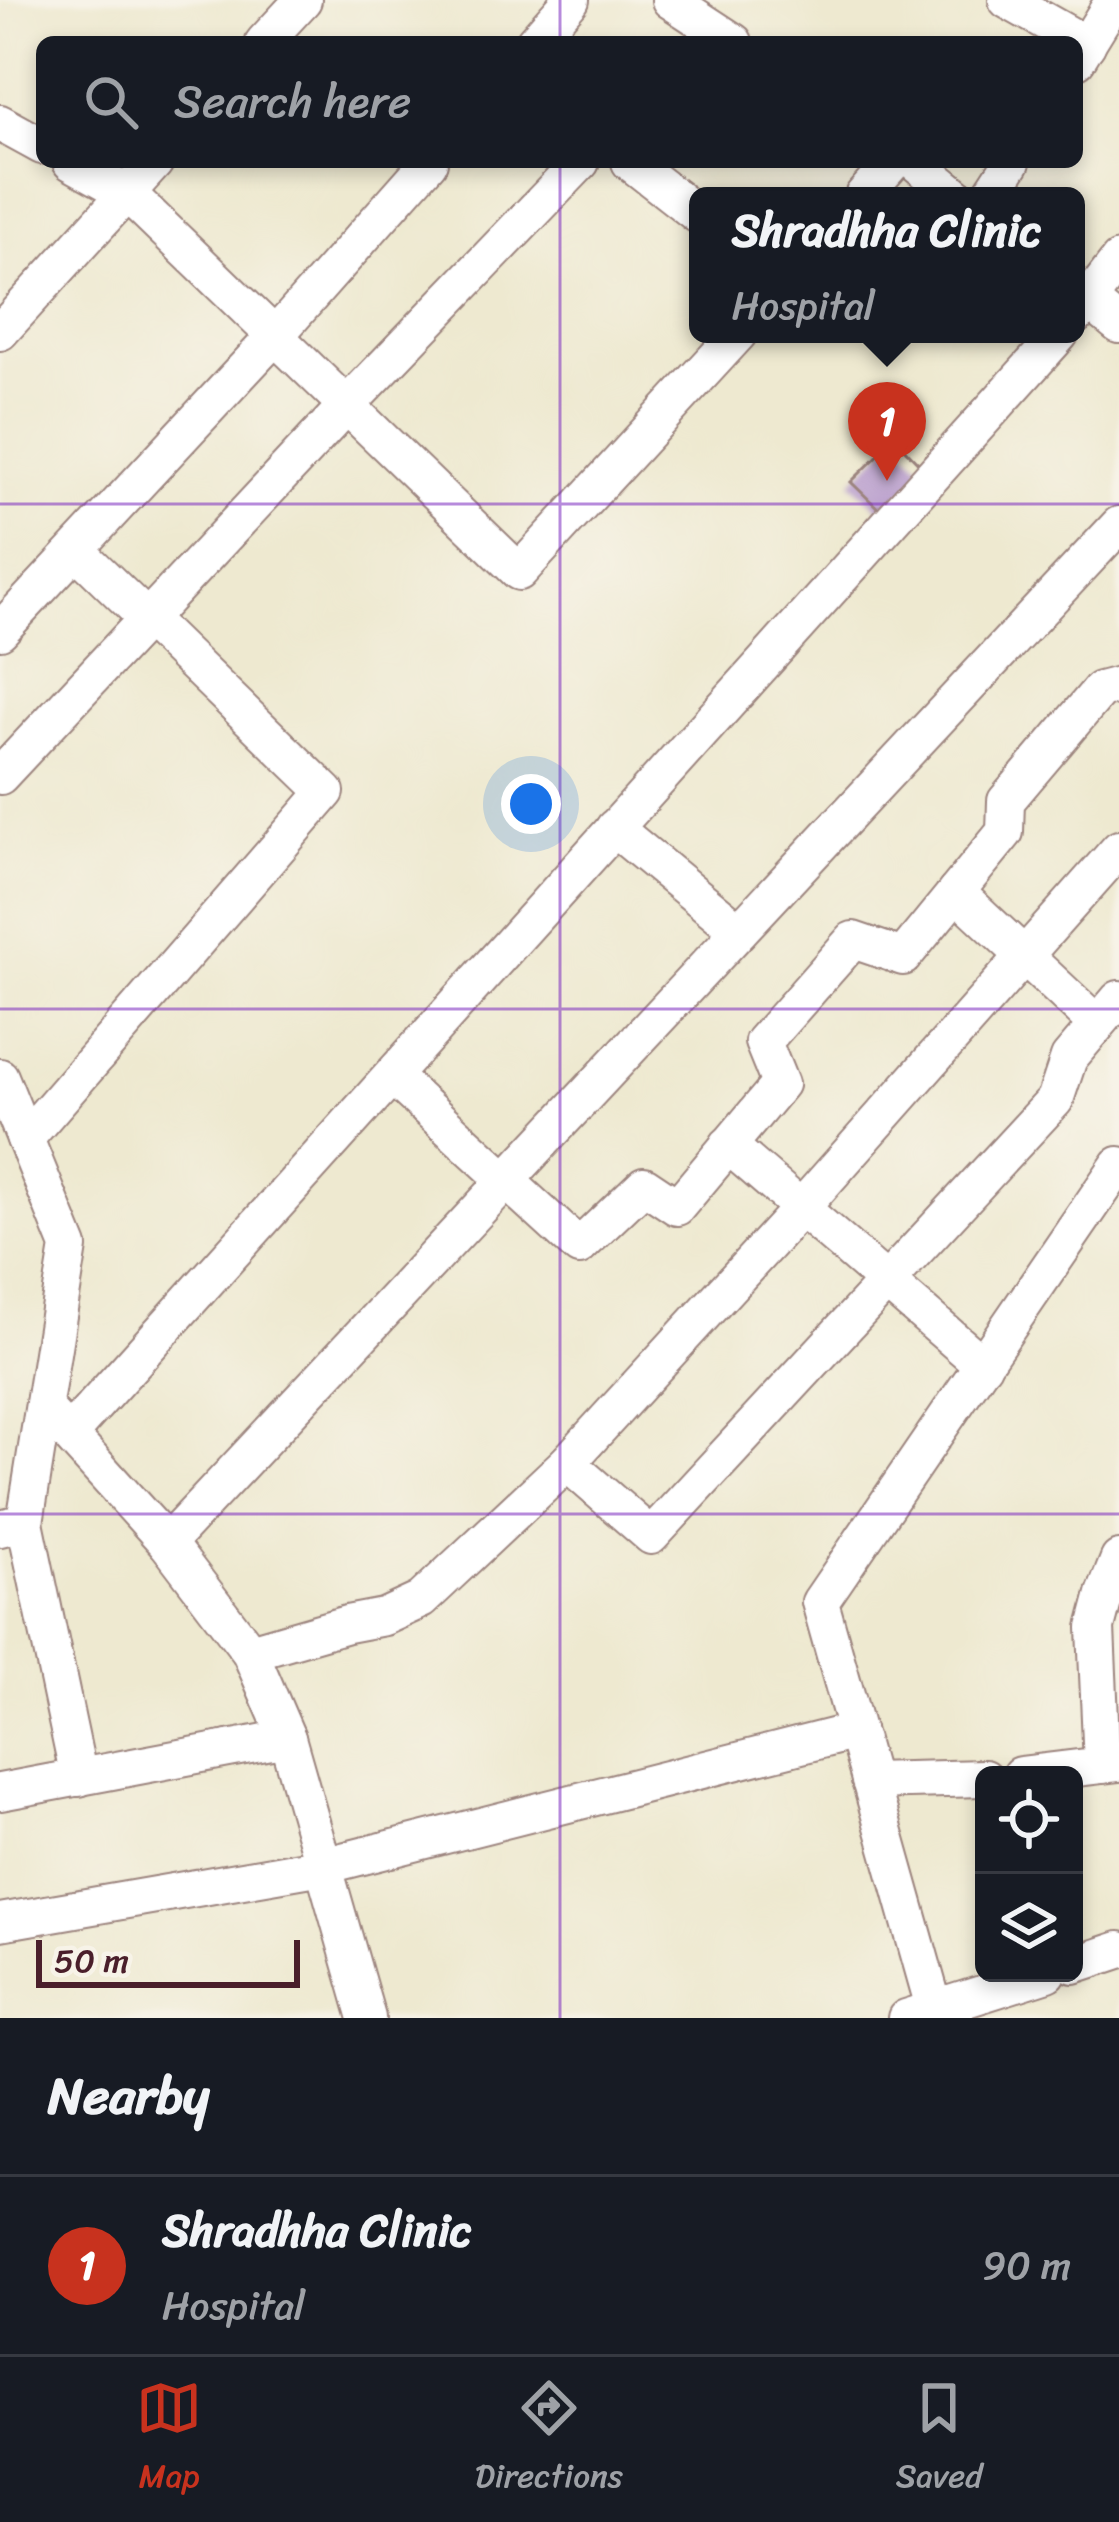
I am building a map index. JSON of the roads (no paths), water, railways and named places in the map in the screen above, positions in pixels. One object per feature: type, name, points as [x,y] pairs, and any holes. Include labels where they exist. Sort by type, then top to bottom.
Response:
[{"type":"street","points":[[270,36],[303,0]]},
{"type":"street","points":[[539,36],[571,0]]},
{"type":"street","points":[[670,0],[725,36]]},
{"type":"street","points":[[1006,0],[1059,36]]},
{"type":"street","points":[[1083,50],[1114,0]]},
{"type":"street","points":[[0,123],[36,143]]},
{"type":"street","points":[[82,168],[127,193],[520,572],[730,343]]},
{"type":"street","points":[[0,332],[15,290],[150,168]]},
{"type":"street","points":[[0,631],[275,336],[423,168]]},
{"type":"street","points":[[0,776],[575,168]]},
{"type":"street","points":[[638,168],[689,208]]},
{"type":"street","points":[[922,168],[946,187]]},
{"type":"street","points":[[1085,298],[1119,260]]},
{"type":"street","points":[[1085,305],[1119,325]]},
{"type":"street","points":[[56,1420],[392,1076],[1052,343]]},
{"type":"street","points":[[167,1543],[1119,525]]},
{"type":"street","points":[[25,1138],[326,792],[76,550]]},
{"type":"street","points":[[392,1076],[579,1247],[644,1185],[677,1207],[780,1084],[764,1042],[853,940],[903,957],[1005,832],[1006,801],[1100,689],[1119,685]]},
{"type":"street","points":[[614,828],[739,932]]},
{"type":"street","points":[[250,1652],[384,1617],[421,1600],[567,1463],[1119,849]]},
{"type":"street","points":[[567,1463],[651,1536],[1055,1100],[1069,1058],[1108,1012],[1024,956],[956,892]]},
{"type":"street","points":[[0,1078],[70,1246],[56,1420],[13,1525],[79,1778]]},
{"type":"street","points":[[728,1145],[982,1365]]},
{"type":"street","points":[[1022,1982],[926,2015],[870,1781],[820,1602],[1119,1165]]},
{"type":"street","points":[[56,1420],[167,1543],[250,1652],[287,1738],[367,2018]]},
{"type":"street","points":[[1111,1764],[1096,1628],[1119,1559]]},
{"type":"street","points":[[0,1922],[323,1865],[856,1731]]},
{"type":"street","points":[[0,1792],[287,1738]]},
{"type":"street","points":[[870,1781],[975,1778]]},
{"type":"street","points":[[1083,1962],[1119,1950]]},
{"type":"place","name":"Shradhha Clinic","points":[[887,481]]}]
